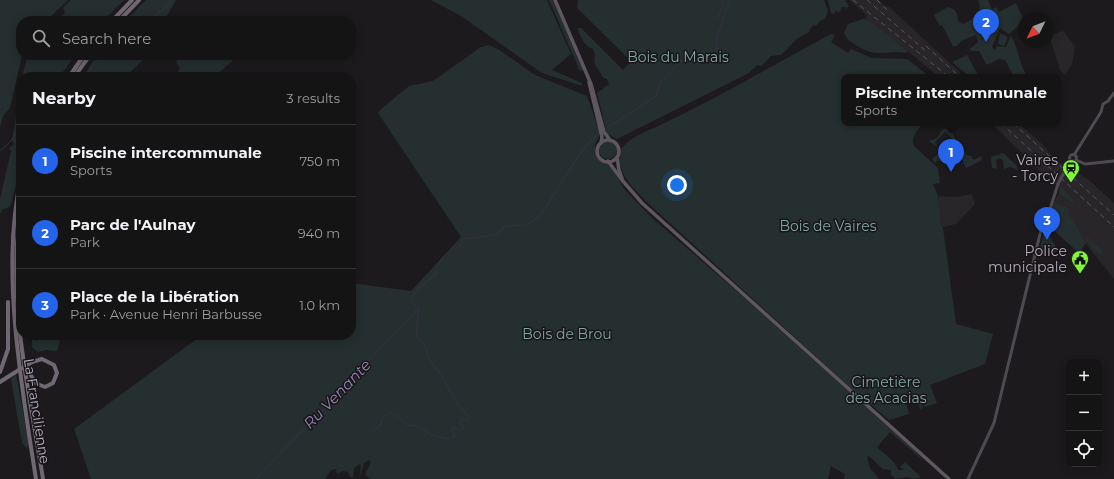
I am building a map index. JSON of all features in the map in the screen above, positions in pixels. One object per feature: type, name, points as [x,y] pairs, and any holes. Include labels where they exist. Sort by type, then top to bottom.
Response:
[{"type":"highway","points":[[117,16],[132,0]]},
{"type":"highway","points":[[124,16],[140,0]]},
{"type":"highway","points":[[72,72],[81,60]]},
{"type":"highway","points":[[78,72],[86,60]]},
{"type":"highway","name":"La Francilienne","points":[[16,198],[11,239],[10,291],[12,321],[36,479]]},
{"type":"highway","name":"La Francilienne","points":[[16,244],[16,292]]},
{"type":"highway","points":[[0,372],[8,349],[8,295],[10,291]]},
{"type":"highway","name":"La Francilienne","points":[[21,340],[43,479]]},
{"type":"highway","points":[[0,382],[14,373],[32,362],[44,359],[54,365],[57,373],[53,383],[45,386],[35,384],[24,362]]},
{"type":"main road","points":[[555,0],[595,93],[604,132],[618,147],[617,157],[619,170],[628,188]]},
{"type":"main road","points":[[587,74],[602,137],[598,148],[598,156],[602,160],[608,162],[628,188],[642,203],[950,479]]},
{"type":"main road","points":[[1043,227],[1048,225],[1046,222],[1058,184],[1071,161],[1070,156],[1074,155],[1101,112],[1103,104],[1108,101],[1114,93]]},
{"type":"main road","points":[[601,143],[610,140]]},
{"type":"main road","points":[[1074,155],[1076,160]]},
{"type":"main road","points":[[608,162],[617,157]]},
{"type":"main road","points":[[1071,161],[1076,160],[1085,164],[1114,161]]},
{"type":"main road","points":[[968,479],[992,430],[1040,231],[1043,227],[1042,223],[1046,222]]},
{"type":"shaded area","points":[[849,0],[879,0],[885,6],[889,7],[962,74],[935,74],[865,19],[867,16]]},
{"type":"shaded area","points":[[988,8],[993,11],[991,21],[994,34],[990,41],[987,40],[987,36],[991,34],[991,31],[986,30],[984,24],[980,24],[977,21]]},
{"type":"shaded area","points":[[1063,31],[1075,46],[1072,64],[1065,75],[1060,70],[1053,48],[1054,34]]},
{"type":"shaded area","points":[[994,126],[1021,126],[1042,144],[1054,158],[1068,169],[1080,174],[1090,181],[1114,203],[1114,279],[1080,236],[1068,212],[1069,208],[1054,203],[1059,192],[1059,186],[1055,185],[1047,175],[1045,176]]},
{"type":"shaded area","points":[[972,194],[975,204],[956,224],[943,227],[938,220],[941,218],[938,196],[956,197]]},
{"type":"green space","points":[[0,0],[68,0],[51,16],[16,16],[16,60],[21,60],[18,72],[16,72],[16,82],[10,108],[3,116],[0,128]]},
{"type":"green space","points":[[71,0],[124,0],[108,16],[62,16],[65,13],[63,8]]},
{"type":"green space","points":[[146,0],[176,0],[167,16],[130,16]]},
{"type":"green space","points":[[431,0],[547,0],[571,54],[552,70],[582,83],[582,86],[542,73],[461,16]]},
{"type":"green space","points":[[549,0],[553,0],[583,69],[582,72],[579,69]]},
{"type":"green space","name":"Bois du Marais","points":[[578,0],[824,0],[828,11],[825,19],[821,20],[816,26],[813,25],[808,33],[798,38],[781,55],[771,56],[762,66],[757,65],[749,73],[617,139],[607,134],[597,93],[609,84],[607,79],[603,78],[595,65],[595,55],[593,49],[585,44],[577,28],[581,28],[623,70],[631,61],[577,8]]},
{"type":"green space","points":[[828,0],[845,0],[849,6],[846,9],[845,7],[841,7],[841,10],[838,13],[836,10],[834,14],[831,13]]},
{"type":"green space","points":[[978,0],[988,0],[992,9],[997,7],[999,12],[1016,3],[1020,12],[1018,12],[1018,26],[1009,34],[1000,28],[992,47],[996,49],[997,46],[1006,47],[1011,35],[1026,74],[1012,74],[1005,60],[999,59],[986,64],[979,51],[971,51],[970,49],[978,42],[976,35],[961,41],[957,46],[953,46],[942,25],[940,26],[934,15],[948,7],[955,10],[958,21],[963,24],[974,18],[980,9]]},
{"type":"green space","points":[[863,19],[872,23],[884,32],[907,51],[907,53],[877,53],[865,50],[851,42],[844,33],[848,24]]},
{"type":"green space","points":[[1000,33],[1008,37],[1004,46],[998,44]]},
{"type":"green space","name":"Bois de Vaires","points":[[831,34],[835,35],[831,42],[848,53],[851,49],[872,58],[907,59],[926,74],[841,74],[841,126],[921,126],[915,134],[913,140],[914,146],[938,168],[940,183],[933,184],[938,196],[941,218],[939,220],[943,228],[956,324],[993,334],[985,364],[930,385],[937,403],[925,407],[921,397],[919,397],[923,408],[920,409],[916,398],[906,402],[909,414],[889,420],[865,400],[867,397],[863,398],[855,392],[649,204],[628,181],[621,168],[620,153],[622,148],[630,140],[744,82]]},
{"type":"green space","name":"Bois de Brou","points":[[489,45],[498,49],[535,75],[587,96],[600,134],[595,145],[595,154],[598,159],[611,165],[624,189],[651,217],[748,301],[915,451],[926,463],[890,432],[877,447],[892,460],[897,466],[898,470],[904,470],[900,467],[905,462],[921,477],[915,479],[907,477],[896,479],[891,475],[891,470],[883,469],[869,456],[867,457],[870,468],[879,479],[844,479],[845,474],[831,466],[828,479],[371,479],[365,475],[371,462],[369,460],[364,463],[359,479],[360,464],[354,468],[353,477],[350,477],[348,472],[343,471],[337,474],[336,469],[331,470],[325,479],[91,479],[74,429],[195,340],[356,340],[356,284],[411,291],[461,237],[378,113],[409,86],[433,81],[481,47]]},
{"type":"green space","points":[[967,55],[977,74],[966,74],[952,62]]},
{"type":"green space","points":[[27,60],[72,60],[63,72],[23,72]]},
{"type":"green space","points":[[94,60],[143,60],[130,72],[86,72]]},
{"type":"green space","points":[[177,60],[233,60],[220,72],[178,72],[180,68],[176,62]]},
{"type":"green space","points":[[16,116],[16,184],[11,204],[8,208],[3,209],[0,214],[0,199],[11,151],[9,148],[14,144],[12,141]]},
{"type":"green space","points":[[946,126],[949,126],[956,140],[967,155],[971,156],[974,160],[981,156],[982,160],[966,168],[960,155],[956,159],[943,163],[938,160],[935,163],[932,159],[939,153],[940,149],[944,151],[954,140],[945,132],[935,142],[938,147],[930,142],[930,140],[937,138],[943,129],[947,128]]},
{"type":"green space","points":[[608,141],[612,142],[616,146],[616,154],[612,158],[608,159],[604,158],[600,154],[599,150],[600,146],[604,142]]},
{"type":"green space","points":[[1003,153],[1016,165],[1018,170],[1010,167],[1004,169],[1003,160],[999,158],[996,160],[997,169],[992,168],[991,157]]},
{"type":"green space","points":[[1061,186],[1073,200],[1073,203],[1059,193]]},
{"type":"green space","points":[[1054,203],[1069,208],[1068,212],[1086,243],[1079,253],[1050,227],[1048,220]]},
{"type":"green space","points":[[1044,231],[1048,233],[1058,251],[1047,254],[1039,253]]},
{"type":"green space","points":[[1084,235],[1101,248],[1102,255],[1091,246]]},
{"type":"green space","points":[[32,340],[35,340],[37,342],[38,340],[60,340],[57,351],[46,350],[38,352],[32,347]]},
{"type":"green space","points":[[16,374],[29,444],[27,449],[22,443],[11,379]]},
{"type":"waterway","points":[[154,16],[172,0]]},
{"type":"waterway","points":[[717,18],[723,7],[722,0]]},
{"type":"waterway","points":[[607,128],[656,96],[661,82],[684,58],[689,55],[703,57],[717,49],[716,39],[730,0]]},
{"type":"waterway","points":[[88,72],[98,60]]},
{"type":"waterway","points":[[0,151],[11,141],[16,132]]},
{"type":"waterway","points":[[412,297],[418,289],[436,274],[438,265],[444,257],[452,250],[460,246],[463,239],[495,235],[506,226],[525,225],[534,221],[544,210],[583,149],[597,135]]},
{"type":"waterway","points":[[410,300],[416,306]]},
{"type":"waterway","points":[[372,431],[380,426],[383,417],[390,413],[398,416],[408,426],[414,425],[432,435],[449,439],[452,436],[455,437],[452,430],[453,428],[462,430],[464,428],[460,422],[462,419],[467,420],[470,418],[458,405],[441,375],[428,358],[427,349],[421,340],[416,337],[419,308]]},
{"type":"waterway","name":"Ru Venante","points":[[256,479],[418,309]]},
{"type":"railway","points":[[853,0],[945,74]]},
{"type":"railway","points":[[867,0],[928,53]]},
{"type":"railway","points":[[877,0],[888,11]]},
{"type":"railway","points":[[926,46],[957,74]]},
{"type":"railway","points":[[1004,126],[1114,227]]},
{"type":"railway","points":[[1016,126],[1114,215]]},
{"type":"place","name":"Parc de l'Aulnay","points":[[986,42]]},
{"type":"place","name":"Piscine intercommunale","points":[[951,172]]},
{"type":"place","name":"Vaires - Torcy","points":[[1071,183]]},
{"type":"place","name":"Place de la Libération","points":[[1047,240]]},
{"type":"place","name":"Police municipale","points":[[1080,274]]},
{"type":"park label","name":"Cimetière des Acacias","points":[[886,390]]}]
